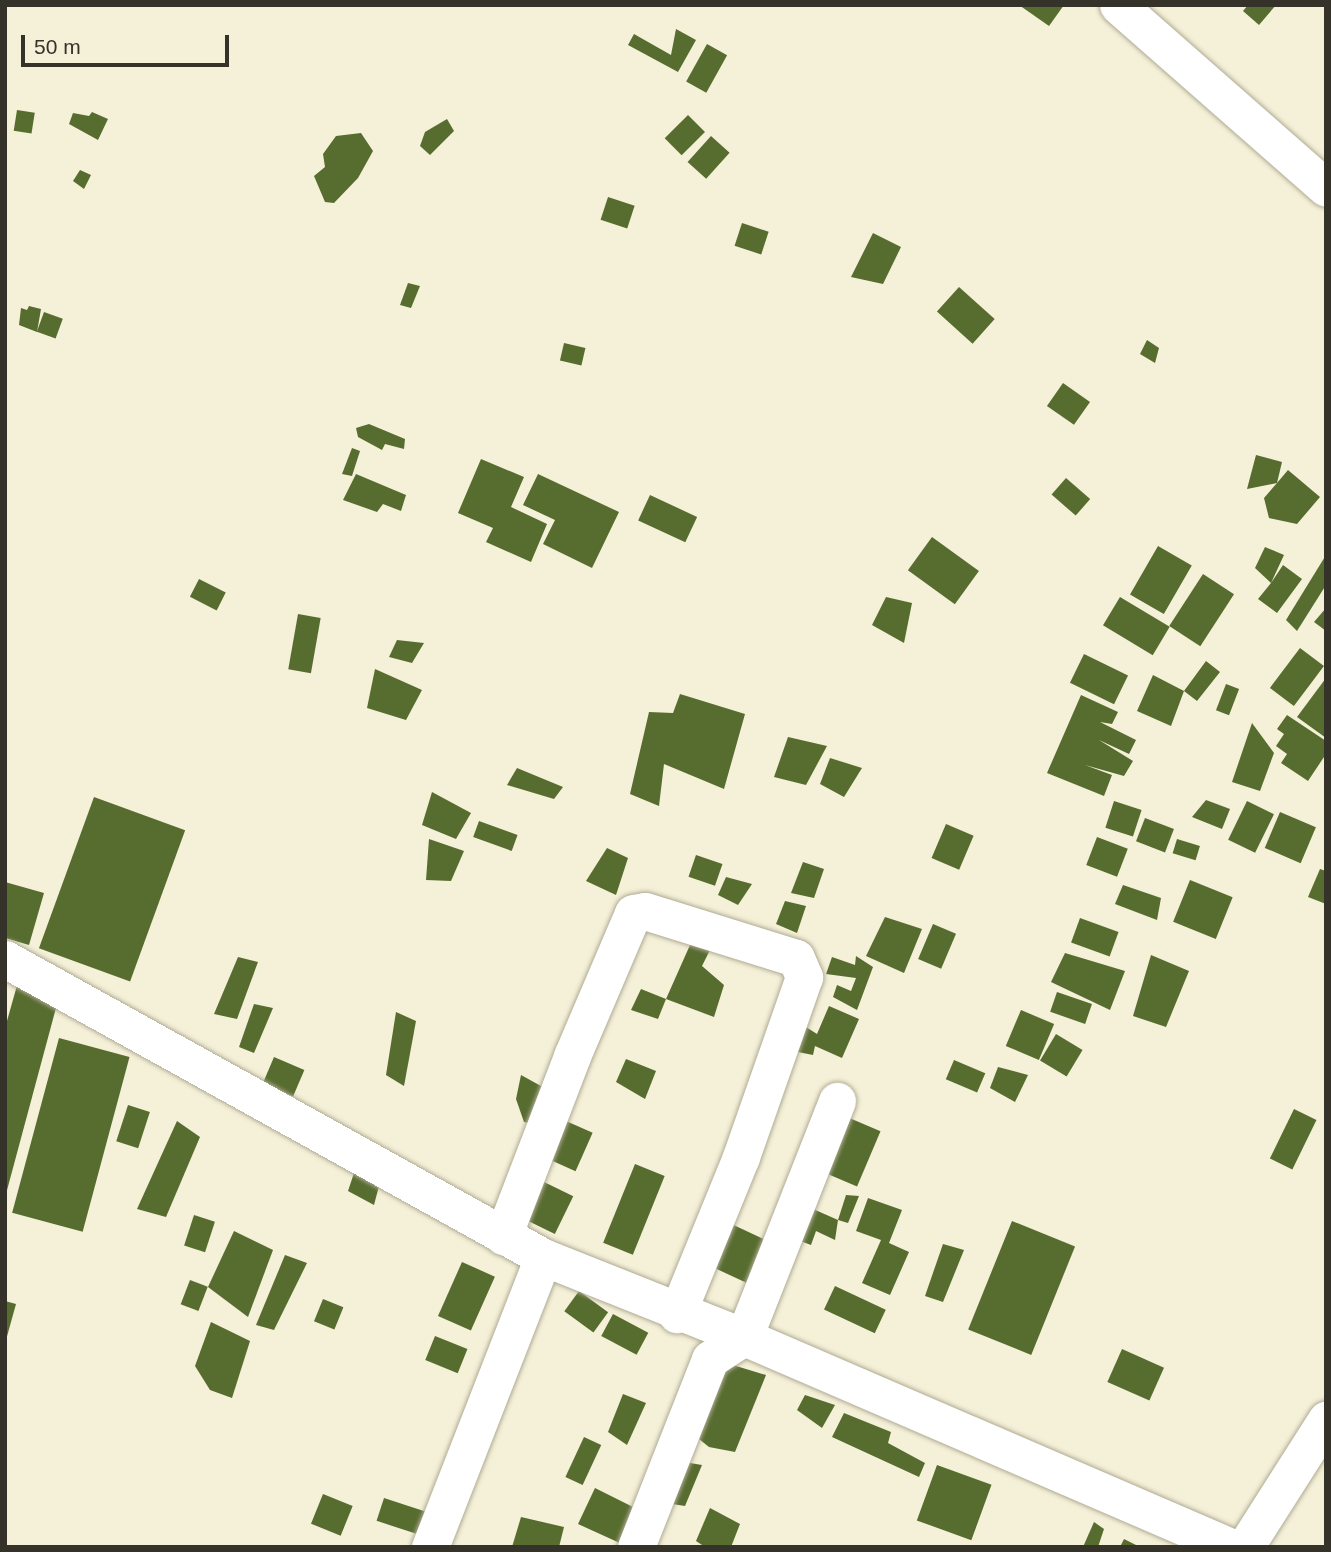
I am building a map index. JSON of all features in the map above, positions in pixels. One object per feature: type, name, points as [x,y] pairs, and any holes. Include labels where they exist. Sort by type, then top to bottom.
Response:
[{"type":"street","points":[[1118,5],[1326,188]]},
{"type":"street","points":[[503,1236],[572,1056],[633,914],[645,911],[796,958],[804,977],[741,1157],[677,1314]]},
{"type":"street","points":[[5,959],[269,1101],[503,1236],[543,1256],[677,1314],[744,1337],[1231,1547]]},
{"type":"street","points":[[636,1547],[710,1359],[744,1337],[837,1101]]},
{"type":"street","points":[[430,1547],[543,1256]]},
{"type":"street","points":[[1245,1547],[1326,1420]]},
{"type":"building","points":[[1019,5],[1064,5],[1049,26]]},
{"type":"building","points":[[1248,5],[1276,5],[1259,25],[1243,11]]},
{"type":"building","points":[[676,29],[696,40],[678,72],[628,45],[634,34],[671,55]]},
{"type":"building","points":[[707,44],[727,55],[706,93],[686,82]]},
{"type":"building","points":[[17,110],[35,113],[31,134],[14,131]]},
{"type":"building","points":[[92,112],[108,119],[98,140],[69,124],[73,113],[89,116]]},
{"type":"building","points":[[688,115],[705,132],[682,155],[665,138]]},
{"type":"building","points":[[447,119],[454,131],[430,155],[420,146],[425,132]]},
{"type":"building","points":[[361,133],[373,151],[358,178],[334,203],[325,202],[314,176],[325,167],[323,154],[336,136]]},
{"type":"building","points":[[711,136],[730,153],[706,179],[688,162]]},
{"type":"building","points":[[80,170],[91,175],[84,189],[73,181]]},
{"type":"building","points":[[608,197],[635,206],[627,228],[601,220]]},
{"type":"building","points":[[742,223],[769,232],[761,254],[735,246]]},
{"type":"building","points":[[873,233],[901,247],[883,284],[851,277]]},
{"type":"building","points":[[408,283],[420,286],[411,308],[400,305]]},
{"type":"building","points":[[959,287],[995,319],[973,344],[937,312]]},
{"type":"building","points":[[29,306],[41,309],[37,332],[19,325],[21,308],[27,310]]},
{"type":"building","points":[[44,312],[63,319],[56,339],[37,332]]},
{"type":"building","points":[[1147,340],[1159,348],[1155,363],[1140,354]]},
{"type":"building","points":[[564,343],[585,348],[581,365],[560,361]]},
{"type":"building","points":[[1063,383],[1090,402],[1074,425],[1047,406]]},
{"type":"building","points":[[369,424],[405,439],[404,449],[385,444],[382,450],[358,437],[356,428]]},
{"type":"building","points":[[352,448],[360,451],[352,476],[342,474]]},
{"type":"building","points":[[1256,455],[1282,462],[1277,483],[1247,489]]},
{"type":"building","points":[[481,459],[524,477],[511,507],[547,524],[531,562],[486,542],[493,528],[458,513]]},
{"type":"building","points":[[1288,470],[1320,497],[1297,524],[1269,518],[1264,498]]},
{"type":"building","points":[[356,474],[406,495],[401,511],[383,504],[377,512],[343,500]]},
{"type":"building","points":[[538,474],[619,512],[592,568],[543,544],[555,520],[523,505]]},
{"type":"building","points":[[1066,478],[1090,499],[1076,516],[1052,495]]},
{"type":"building","points":[[650,495],[697,517],[685,542],[638,520]]},
{"type":"building","points":[[932,537],[979,571],[955,604],[908,570]]},
{"type":"building","points":[[1158,546],[1192,566],[1164,614],[1130,594]]},
{"type":"building","points":[[1265,547],[1284,555],[1271,583],[1255,568]]},
{"type":"building","points":[[1326,555],[1326,585],[1297,631],[1286,620]]},
{"type":"building","points":[[1283,565],[1302,579],[1277,613],[1258,599]]},
{"type":"building","points":[[1203,574],[1234,594],[1200,646],[1169,626]]},
{"type":"building","points":[[199,579],[226,593],[217,610],[190,597]]},
{"type":"building","points":[[886,597],[912,603],[904,643],[872,625]]},
{"type":"building","points":[[1120,597],[1170,627],[1153,655],[1103,625]]},
{"type":"building","points":[[1326,608],[1326,631],[1314,622]]},
{"type":"building","points":[[298,614],[321,618],[311,673],[288,669]]},
{"type":"building","points":[[397,640],[424,643],[412,663],[389,657]]},
{"type":"building","points":[[1300,648],[1324,666],[1294,706],[1270,688]]},
{"type":"building","points":[[1084,654],[1128,675],[1114,704],[1070,683]]},
{"type":"building","points":[[1206,661],[1220,672],[1197,701],[1184,691]]},
{"type":"building","points":[[375,669],[422,690],[406,720],[367,708]]},
{"type":"building","points":[[1153,675],[1184,691],[1171,726],[1137,711]]},
{"type":"building","points":[[1326,678],[1326,738],[1297,717]]},
{"type":"building","points":[[1226,684],[1239,689],[1229,715],[1216,710]]},
{"type":"building","points":[[680,694],[745,714],[724,789],[664,764],[659,806],[630,794],[649,712],[673,713]]},
{"type":"building","points":[[1081,695],[1118,712],[1112,724],[1100,722],[1136,740],[1129,754],[1099,740],[1133,761],[1124,776],[1085,765],[1112,775],[1104,796],[1047,773]]},
{"type":"building","points":[[1287,715],[1326,741],[1326,754],[1308,781],[1281,763],[1287,754],[1276,746],[1284,734],[1277,729]]},
{"type":"building","points":[[1252,723],[1274,753],[1260,791],[1232,782]]},
{"type":"building","points":[[788,737],[827,746],[806,785],[774,777]]},
{"type":"building","points":[[830,758],[862,768],[844,797],[820,784]]},
{"type":"building","points":[[517,768],[563,787],[554,799],[507,785]]},
{"type":"building","points":[[432,792],[471,813],[456,839],[422,825]]},
{"type":"building","points":[[94,797],[185,830],[130,981],[39,948]]},
{"type":"building","points":[[1206,800],[1230,809],[1222,829],[1192,817]]},
{"type":"building","points":[[1114,801],[1142,810],[1133,837],[1105,828]]},
{"type":"building","points":[[1247,801],[1274,814],[1255,853],[1228,840]]},
{"type":"building","points":[[1280,812],[1316,827],[1301,863],[1265,848]]},
{"type":"building","points":[[1145,818],[1174,829],[1165,852],[1136,841]]},
{"type":"building","points":[[479,821],[518,835],[512,851],[473,837]]},
{"type":"building","points":[[946,824],[974,836],[959,870],[932,858]]},
{"type":"building","points":[[1097,837],[1128,849],[1117,877],[1086,865]]},
{"type":"building","points":[[429,839],[464,851],[451,881],[426,880]]},
{"type":"building","points":[[1177,839],[1200,846],[1196,860],[1173,853]]},
{"type":"building","points":[[607,848],[628,858],[616,895],[586,881]]},
{"type":"building","points":[[696,855],[722,864],[715,886],[689,877]]},
{"type":"building","points":[[803,862],[824,869],[814,898],[791,893]]},
{"type":"building","points":[[1320,869],[1326,871],[1326,904],[1308,897]]},
{"type":"building","points":[[726,877],[752,884],[738,905],[718,895]]},
{"type":"building","points":[[1190,880],[1233,897],[1216,939],[1173,922]]},
{"type":"building","points":[[5,882],[44,893],[29,945],[5,938]]},
{"type":"building","points":[[1123,885],[1161,898],[1157,920],[1115,904]]},
{"type":"building","points":[[785,901],[806,906],[797,933],[776,924]]},
{"type":"building","points":[[885,917],[922,929],[904,973],[866,956]]},
{"type":"building","points":[[1080,918],[1119,932],[1110,956],[1071,942]]},
{"type":"building","points":[[933,924],[956,934],[941,969],[918,959]]},
{"type":"building","points":[[694,936],[713,944],[702,966],[724,985],[714,1017],[666,999]]},
{"type":"building","points":[[1065,953],[1125,971],[1110,1010],[1051,982]]},
{"type":"building","points":[[1151,955],[1189,971],[1166,1027],[1133,1016]]},
{"type":"building","points":[[856,956],[873,967],[857,1010],[833,997],[837,985],[851,991],[856,978],[826,974],[832,957],[855,965]]},
{"type":"building","points":[[238,957],[258,962],[237,1019],[214,1014]]},
{"type":"building","points":[[18,982],[60,993],[6,1194],[5,1028]]},
{"type":"building","points":[[641,989],[666,999],[658,1019],[631,1010]]},
{"type":"building","points":[[1057,992],[1092,1004],[1085,1024],[1050,1012]]},
{"type":"building","points":[[254,1004],[273,1008],[254,1053],[239,1047]]},
{"type":"building","points":[[829,1006],[859,1019],[842,1058],[815,1046],[813,1055],[793,1051],[806,1027],[817,1034]]},
{"type":"building","points":[[1021,1010],[1054,1024],[1039,1060],[1006,1046]]},
{"type":"building","points":[[396,1012],[416,1021],[404,1086],[386,1075]]},
{"type":"building","points":[[1056,1034],[1083,1050],[1067,1077],[1040,1061]]},
{"type":"building","points":[[59,1038],[130,1057],[83,1232],[12,1213]]},
{"type":"building","points":[[274,1057],[304,1070],[293,1097],[263,1084]]},
{"type":"building","points":[[626,1059],[656,1071],[645,1099],[616,1082]]},
{"type":"building","points":[[954,1060],[985,1073],[977,1093],[946,1079]]},
{"type":"building","points":[[998,1067],[1028,1075],[1015,1102],[990,1088]]},
{"type":"building","points":[[521,1075],[550,1091],[539,1125],[524,1122],[516,1099]]},
{"type":"building","points":[[128,1105],[150,1112],[138,1148],[116,1141]]},
{"type":"building","points":[[1294,1109],[1316,1120],[1292,1169],[1270,1158]]},
{"type":"building","points":[[840,1114],[881,1131],[857,1186],[817,1169]]},
{"type":"building","points":[[557,1117],[593,1133],[576,1171],[540,1155]]},
{"type":"building","points":[[177,1121],[200,1137],[166,1217],[137,1209]]},
{"type":"building","points":[[635,1164],[665,1176],[633,1255],[603,1243]]},
{"type":"building","points":[[354,1173],[379,1186],[374,1205],[348,1191]]},
{"type":"building","points":[[540,1180],[573,1196],[555,1234],[522,1218]]},
{"type":"building","points":[[846,1195],[859,1196],[848,1223],[838,1220]]},
{"type":"building","points":[[868,1198],[902,1210],[889,1243],[909,1252],[890,1295],[862,1283],[881,1240],[856,1231]]},
{"type":"building","points":[[804,1205],[838,1220],[835,1240],[816,1231],[811,1245],[787,1236]]},
{"type":"building","points":[[194,1215],[215,1222],[205,1252],[184,1245]]},
{"type":"building","points":[[725,1221],[775,1244],[755,1287],[705,1264]]},
{"type":"building","points":[[1012,1221],[1075,1246],[1031,1355],[968,1329]]},
{"type":"building","points":[[234,1231],[273,1250],[248,1317],[208,1287]]},
{"type":"building","points":[[943,1244],[964,1250],[943,1302],[925,1296]]},
{"type":"building","points":[[285,1255],[307,1263],[274,1330],[256,1325]]},
{"type":"building","points":[[462,1262],[495,1277],[471,1331],[438,1316]]},
{"type":"building","points":[[190,1280],[208,1287],[198,1311],[181,1304]]},
{"type":"building","points":[[835,1286],[886,1310],[875,1333],[824,1310]]},
{"type":"building","points":[[579,1291],[608,1312],[593,1332],[564,1311]]},
{"type":"building","points":[[323,1299],[343,1307],[334,1329],[314,1321]]},
{"type":"building","points":[[5,1301],[16,1304],[6,1340],[5,1339]]},
{"type":"building","points":[[613,1314],[648,1333],[637,1355],[601,1336]]},
{"type":"building","points":[[211,1322],[250,1341],[232,1398],[210,1390],[195,1366]]},
{"type":"building","points":[[435,1336],[467,1349],[458,1373],[425,1360]]},
{"type":"building","points":[[1122,1349],[1164,1368],[1149,1401],[1107,1382]]},
{"type":"building","points":[[723,1362],[766,1375],[735,1452],[709,1447],[689,1431]]},
{"type":"building","points":[[623,1394],[646,1403],[627,1445],[608,1432]]},
{"type":"building","points":[[805,1395],[835,1405],[822,1428],[797,1410]]},
{"type":"building","points":[[844,1413],[891,1432],[888,1443],[925,1463],[919,1477],[832,1437]]},
{"type":"building","points":[[584,1437],[601,1445],[583,1485],[565,1477]]},
{"type":"building","points":[[678,1461],[702,1465],[685,1506],[660,1502]]},
{"type":"building","points":[[937,1465],[992,1485],[971,1540],[917,1520]]},
{"type":"building","points":[[595,1488],[643,1512],[622,1544],[578,1524]]},
{"type":"building","points":[[323,1494],[353,1506],[341,1536],[311,1524]]},
{"type":"building","points":[[384,1498],[427,1512],[419,1535],[377,1521]]},
{"type":"building","points":[[710,1508],[740,1524],[731,1547],[705,1547],[696,1541]]},
{"type":"building","points":[[521,1517],[564,1527],[559,1547],[512,1547]]},
{"type":"building","points":[[1094,1522],[1104,1529],[1098,1547],[1083,1547]]},
{"type":"building","points":[[1124,1539],[1140,1547],[1120,1547]]}]
